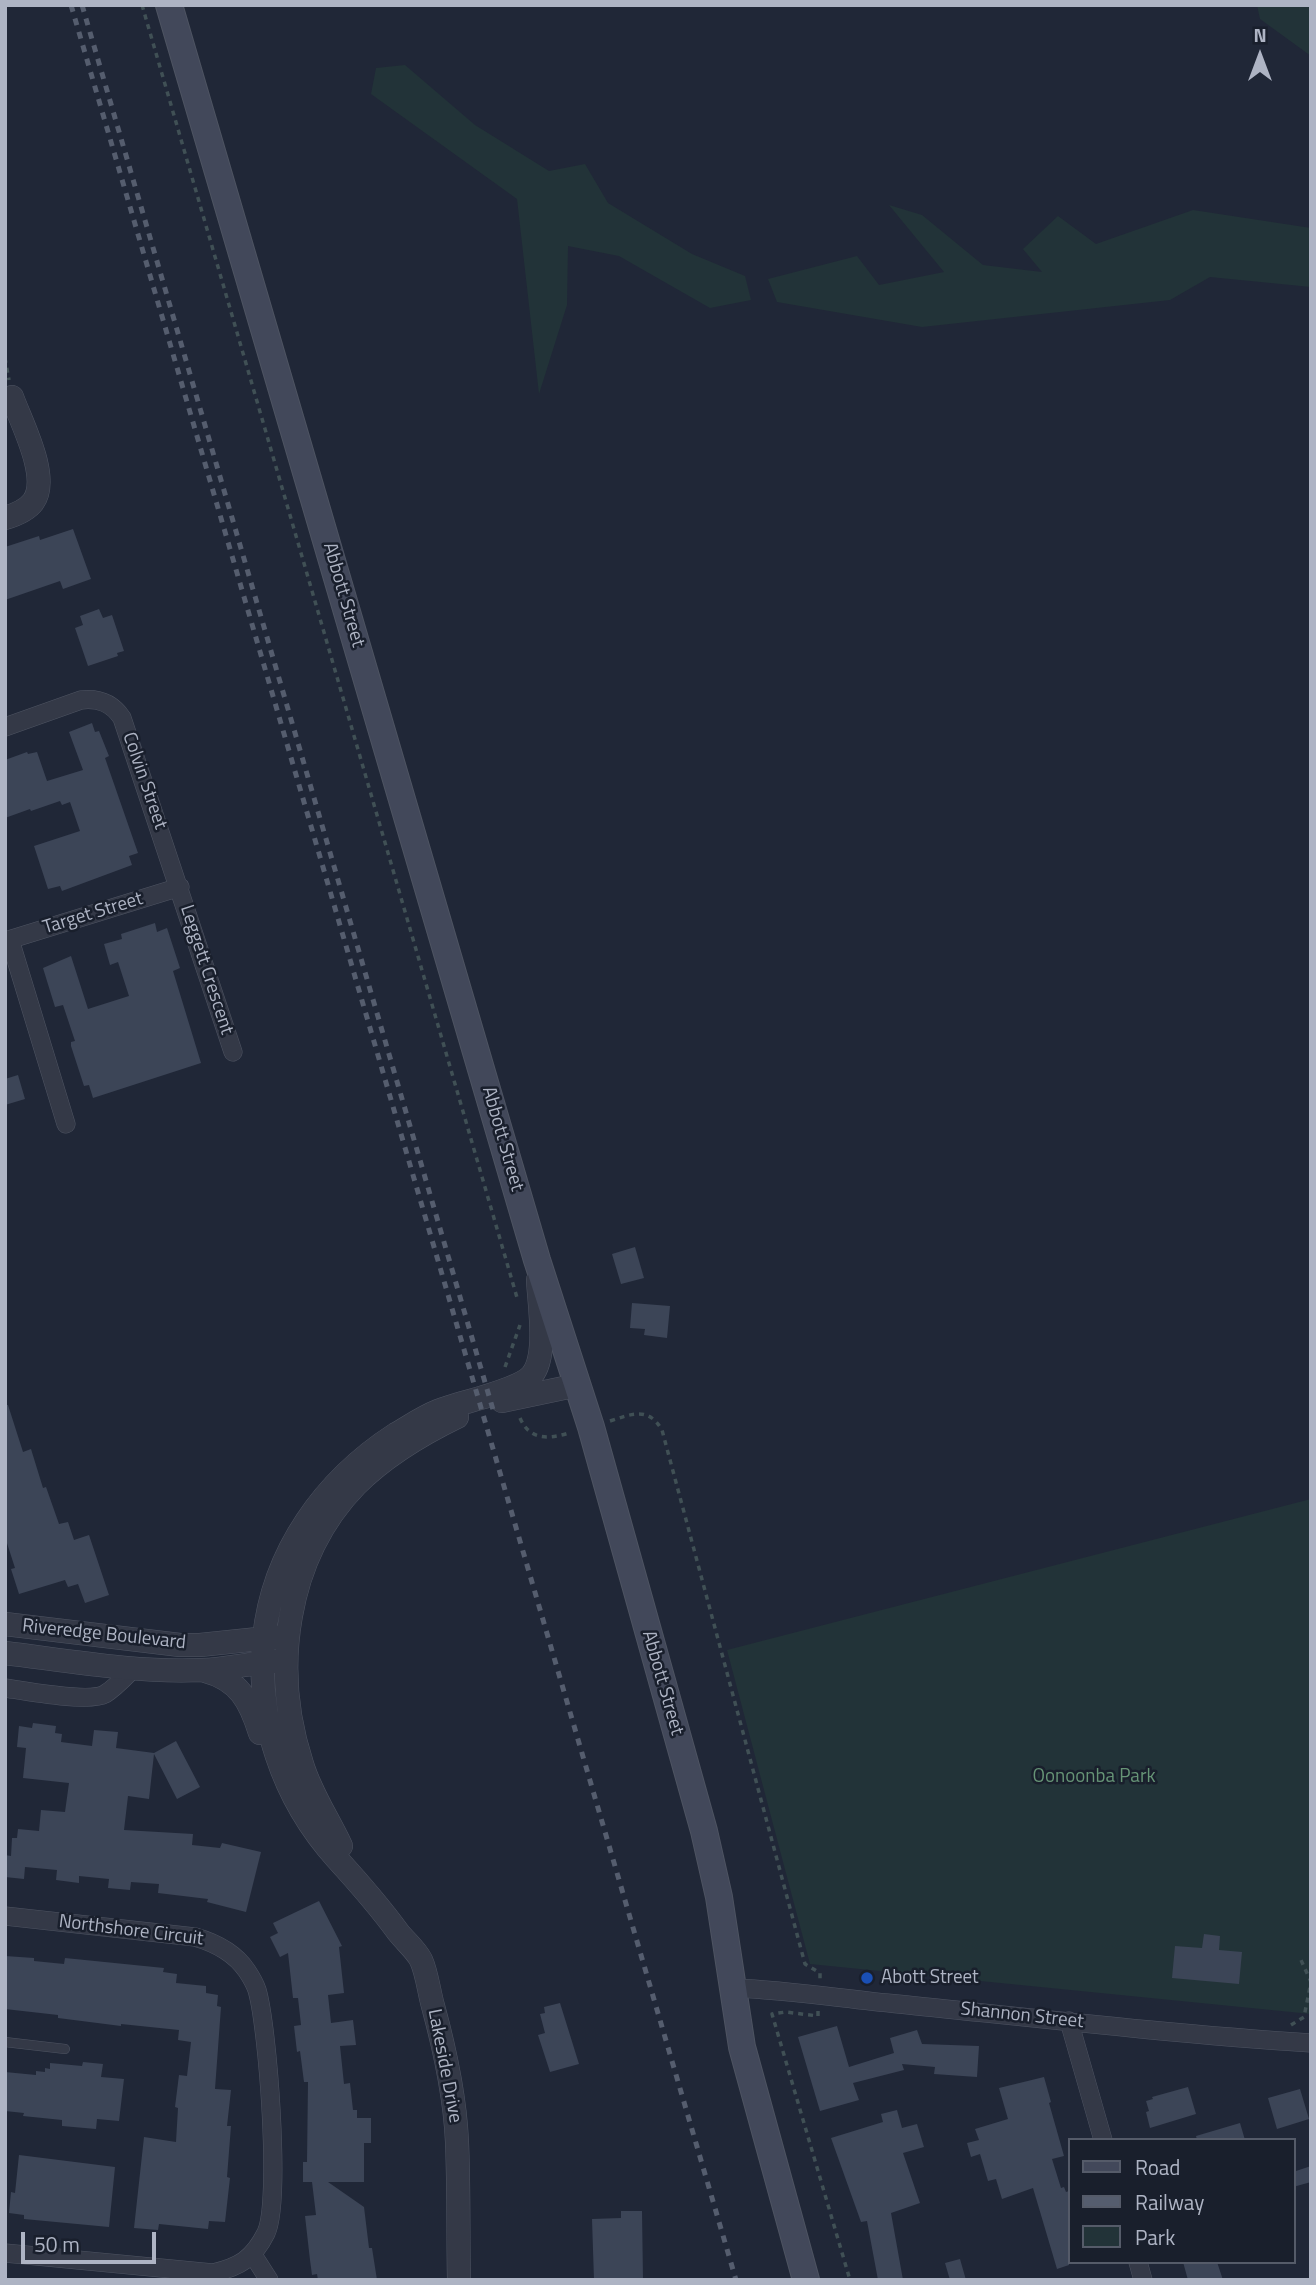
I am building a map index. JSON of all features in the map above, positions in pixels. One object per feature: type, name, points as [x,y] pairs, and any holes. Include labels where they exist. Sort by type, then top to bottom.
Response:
[{"type":"main road","name":"Abbott Street","points":[[169,5],[537,1260],[591,1427],[704,1831],[719,1897],[742,2047],[806,2280]]},
{"type":"street","points":[[5,518],[33,503],[40,485],[40,475],[12,397]]},
{"type":"street","name":"Colvin Street","points":[[5,727],[81,700],[106,702],[116,709],[122,718],[180,887]]},
{"type":"street","name":"Target Street","points":[[7,940],[180,887]]},
{"type":"street","name":"Leggett Crescent","points":[[180,887],[233,1052]]},
{"type":"street","points":[[7,940],[66,1125]]},
{"type":"street","name":"Lakeside Drive","points":[[355,1877],[338,1839],[315,1799],[301,1763],[289,1709],[287,1636],[298,1582],[327,1521],[355,1486],[378,1465],[426,1434],[512,1393],[532,1375],[539,1361],[537,1260]]},
{"type":"street","name":"Lakeside Drive","points":[[459,2280],[457,2139],[445,2051],[421,1960],[355,1877],[320,1840],[301,1811],[271,1740],[264,1693],[264,1650],[272,1596],[287,1555],[313,1510],[340,1478],[364,1456],[421,1418],[456,1404],[578,1384]]},
{"type":"street","name":"Riveredge Boulevard","points":[[5,1624],[180,1644],[264,1650],[287,1660]]},
{"type":"street","name":"Riveredge Boulevard","points":[[5,1653],[134,1668],[205,1670],[264,1650],[287,1636]]},
{"type":"street","points":[[5,1688],[83,1698],[99,1697],[134,1668]]},
{"type":"street","points":[[205,1670],[232,1681],[243,1695],[254,1715],[274,1781],[301,1811]]},
{"type":"street","name":"Northshore Circuit","points":[[5,1916],[195,1937],[210,1941],[237,1958],[256,1989],[271,2096],[272,2202],[267,2231],[253,2255]]},
{"type":"street","name":"Shannon Street","points":[[734,1988],[769,1989],[1069,2021],[1311,2043]]},
{"type":"street","points":[[1069,2021],[1102,2138]]},
{"type":"street","points":[[5,2253],[213,2273],[233,2268],[253,2255],[269,2280]]},
{"type":"lane","points":[[5,2042],[65,2049]]},
{"type":"path","points":[[142,5],[519,1306]]},
{"type":"path","points":[[521,1313],[520,1326],[505,1369],[522,1422],[534,1435],[554,1437],[640,1414],[656,1420],[662,1430],[805,1964],[820,1973],[818,2016],[786,2012],[772,2014],[849,2280]]},
{"type":"path","points":[[1279,2041],[1281,2030],[1304,2017],[1311,1982],[1301,1960]]},
{"type":"green space","points":[[1257,5],[1311,5],[1311,56],[1260,19]]},
{"type":"green space","points":[[405,65],[475,125],[549,171],[585,164],[608,203],[692,254],[745,276],[751,300],[710,308],[619,256],[568,246],[567,305],[539,394],[517,199],[371,94],[376,68]]},
{"type":"green space","points":[[889,205],[922,215],[983,265],[1042,272],[1023,249],[1058,216],[1096,244],[1193,210],[1311,228],[1311,287],[1210,277],[1170,300],[922,327],[777,302],[768,279],[857,256],[879,285],[944,272]]},
{"type":"green space","name":"Oonoonba Park","points":[[1311,1499],[1311,2014],[810,1964],[727,1650]]},
{"type":"building","points":[[73,529],[91,579],[63,589],[60,581],[5,600],[5,547],[39,536],[40,540]]},
{"type":"building","points":[[99,609],[103,618],[112,615],[124,651],[117,653],[118,656],[88,666],[75,628],[83,625],[80,616]]},
{"type":"building","points":[[92,723],[95,732],[99,731],[109,756],[105,758],[138,853],[129,856],[132,865],[62,891],[60,886],[48,889],[34,846],[80,831],[70,802],[62,805],[60,801],[5,818],[5,760],[27,752],[37,752],[47,781],[83,770],[69,732]]},
{"type":"building","points":[[155,923],[157,932],[167,928],[180,968],[173,971],[201,1063],[93,1098],[89,1085],[84,1086],[71,1046],[71,1042],[75,1041],[63,1005],[55,1007],[43,968],[71,956],[88,1009],[129,996],[118,962],[110,965],[104,944],[122,939],[121,934]]},
{"type":"building","points":[[18,1075],[25,1099],[5,1105],[5,1079]]},
{"type":"building","points":[[635,1247],[644,1278],[621,1284],[612,1254]]},
{"type":"building","points":[[632,1303],[670,1306],[667,1338],[644,1335],[645,1329],[630,1328]]},
{"type":"building","points":[[5,1405],[8,1405],[23,1452],[31,1449],[43,1488],[46,1487],[59,1524],[68,1522],[74,1540],[89,1535],[109,1595],[85,1603],[78,1584],[68,1587],[65,1580],[19,1594],[11,1569],[15,1568],[5,1537]]},
{"type":"building","points":[[33,1723],[56,1726],[55,1733],[62,1734],[61,1742],[92,1746],[94,1730],[118,1732],[116,1748],[154,1753],[176,1741],[200,1787],[177,1799],[154,1754],[149,1799],[128,1796],[124,1830],[193,1834],[192,1845],[220,1848],[222,1843],[261,1852],[246,1912],[207,1902],[208,1899],[158,1893],[159,1884],[131,1882],[130,1890],[108,1888],[109,1879],[79,1876],[79,1883],[56,1880],[57,1870],[25,1867],[24,1879],[5,1877],[5,1855],[11,1856],[12,1838],[17,1838],[18,1829],[39,1831],[41,1810],[65,1812],[69,1783],[23,1778],[26,1748],[17,1747],[19,1726],[32,1728]]},
{"type":"building","points":[[319,1901],[342,1946],[339,1947],[344,1993],[328,1995],[331,2023],[353,2020],[356,2045],[340,2046],[344,2084],[350,2083],[353,2110],[357,2110],[357,2118],[371,2118],[371,2143],[364,2143],[364,2182],[328,2182],[364,2207],[369,2248],[372,2248],[377,2280],[318,2280],[317,2274],[312,2275],[305,2216],[316,2215],[312,2182],[303,2182],[303,2162],[307,2162],[308,2082],[304,2082],[300,2051],[297,2052],[294,2026],[301,2025],[298,1998],[293,1998],[288,1953],[280,1957],[270,1937],[278,1933],[273,1923]]},
{"type":"building","points":[[1204,1934],[1220,1936],[1219,1950],[1242,1952],[1239,1984],[1172,1978],[1175,1946],[1202,1948]]},
{"type":"building","points":[[5,1956],[64,1964],[65,1958],[164,1968],[163,1972],[177,1974],[176,1983],[206,1986],[206,1993],[218,1995],[217,2006],[221,2007],[215,2089],[231,2090],[227,2126],[231,2126],[227,2177],[230,2178],[225,2222],[209,2221],[208,2229],[159,2224],[158,2230],[134,2228],[144,2137],[176,2142],[178,2108],[175,2107],[179,2075],[187,2076],[191,2042],[178,2040],[179,2030],[121,2026],[5,2009]]},
{"type":"building","points":[[560,2003],[579,2064],[550,2072],[538,2035],[545,2033],[540,2014],[545,2013],[544,2007]]},
{"type":"building","points":[[837,2026],[849,2067],[894,2053],[890,2038],[917,2030],[922,2044],[979,2046],[977,2077],[934,2074],[935,2067],[902,2064],[904,2070],[853,2083],[859,2100],[820,2111],[798,2037]]},
{"type":"building","points":[[83,2062],[103,2064],[101,2077],[124,2079],[119,2121],[97,2119],[96,2129],[62,2126],[62,2120],[23,2116],[24,2113],[5,2111],[5,2072],[36,2075],[36,2071],[45,2072],[45,2068],[50,2069],[50,2063],[82,2066]]},
{"type":"building","points":[[1044,2077],[1064,2156],[1052,2159],[1061,2188],[1064,2187],[1068,2191],[1069,2265],[1057,2269],[1033,2188],[1002,2199],[996,2179],[988,2181],[980,2154],[971,2157],[967,2143],[979,2140],[975,2129],[1008,2119],[999,2088]]},
{"type":"building","points":[[1188,2087],[1196,2114],[1150,2128],[1146,2101]]},
{"type":"building","points":[[1300,2089],[1309,2119],[1277,2129],[1268,2098]]},
{"type":"building","points":[[897,2110],[902,2128],[917,2124],[924,2147],[903,2153],[920,2203],[891,2213],[903,2280],[878,2280],[867,2221],[861,2222],[831,2138],[883,2122],[881,2114]]},
{"type":"building","points":[[1240,2123],[1244,2138],[1196,2138]]},
{"type":"building","points":[[19,2155],[115,2167],[109,2227],[24,2219],[24,2215],[9,2213],[11,2192],[15,2193]]},
{"type":"building","points":[[1311,2166],[1311,2182],[1295,2186],[1295,2171]]},
{"type":"building","points":[[621,2211],[642,2211],[643,2280],[594,2280],[592,2219],[621,2218]]},
{"type":"building","points":[[960,2259],[966,2280],[950,2280],[945,2263]]},
{"type":"building","points":[[1184,2264],[1218,2264],[1223,2280],[1188,2280]]},
{"type":"railway","points":[[71,5],[736,2280]]},
{"type":"railway","points":[[82,5],[494,1413]]},
{"type":"place","name":"Abott Street","points":[[867,1978]]}]
